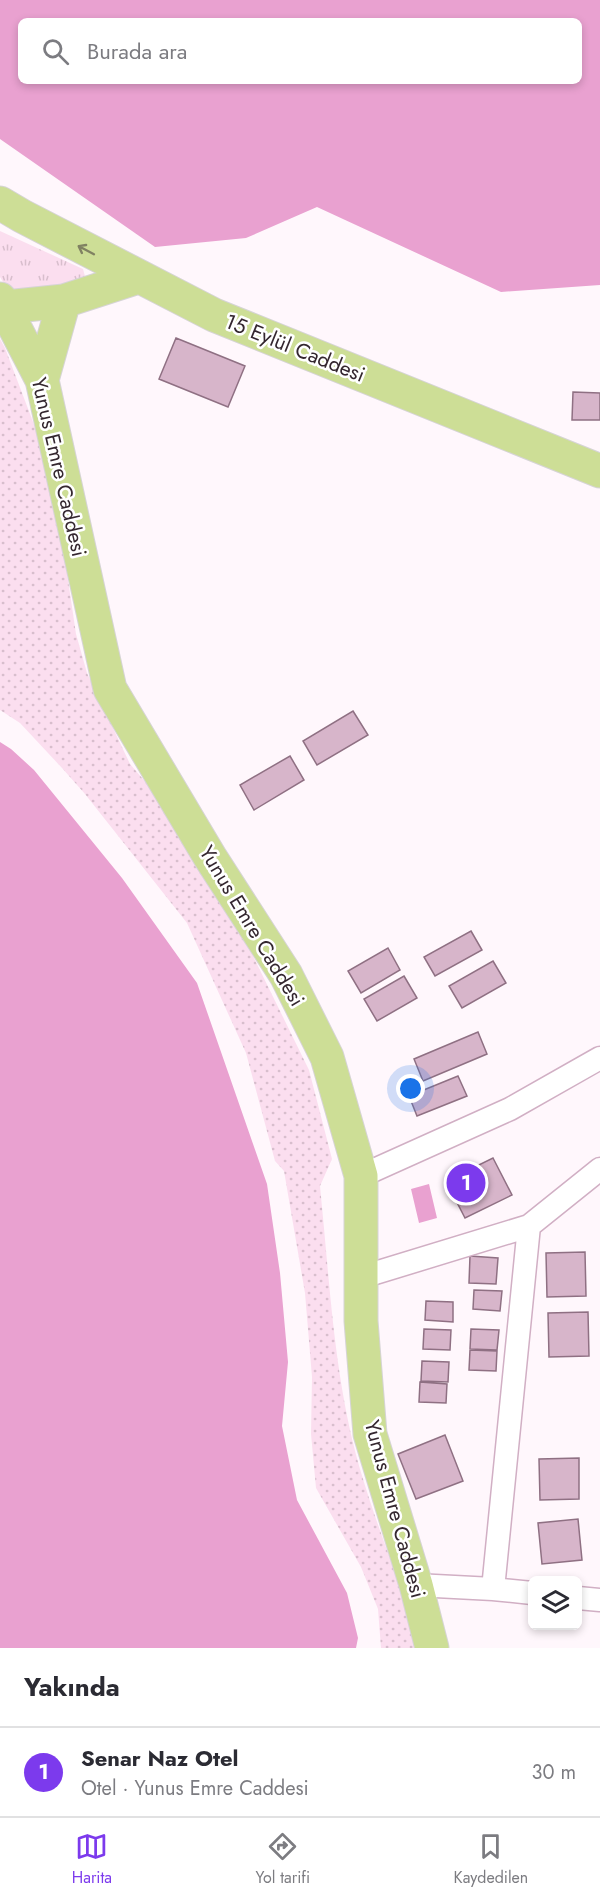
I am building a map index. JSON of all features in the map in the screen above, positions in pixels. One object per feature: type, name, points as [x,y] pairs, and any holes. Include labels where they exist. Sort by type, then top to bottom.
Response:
[{"type":"main road","name":"15 Eylül Caddesi","points":[[7,212],[214,315],[600,471]]},
{"type":"main road","points":[[2,304],[64,301],[138,277]]},
{"type":"main road","points":[[42,380],[64,301]]},
{"type":"main road","name":"Yunus Emre Caddesi","points":[[2,304],[42,380],[110,688],[210,857],[286,975],[327,1057],[361,1176],[361,1321],[370,1434],[416,1585],[432,1648]]},
{"type":"street","points":[[361,1176],[510,1109],[598,1064]]},
{"type":"street","points":[[362,1277],[529,1226],[600,1170]]},
{"type":"street","points":[[493,1589],[529,1226]]},
{"type":"street","points":[[416,1585],[528,1593]]},
{"type":"street","points":[[582,1598],[600,1600]]},
{"type":"green space","points":[[0,231],[83,269],[86,280],[11,295],[0,277]]},
{"type":"green space","points":[[0,339],[41,443],[59,519],[76,634],[87,673],[130,764],[210,857],[253,956],[309,1070],[332,1159],[320,1186],[334,1334],[345,1407],[363,1479],[421,1648],[381,1648],[378,1609],[361,1567],[316,1488],[311,1434],[312,1377],[305,1293],[284,1171],[275,1161],[246,1053],[187,923],[85,794],[20,723],[0,710]]},
{"type":"shaded area","points":[[0,0],[600,0],[600,285],[501,292],[317,207],[246,238],[155,247],[0,139]]},
{"type":"shaded area","points":[[0,742],[34,770],[122,878],[197,983],[267,1184],[280,1273],[288,1362],[282,1426],[297,1500],[347,1593],[358,1638],[356,1648],[0,1648]]},
{"type":"shaded area","points":[[429,1184],[437,1218],[419,1223],[411,1189]]},
{"type":"building","points":[[176,338],[245,366],[228,407],[159,379]]},
{"type":"building","points":[[573,392],[600,393],[600,420],[572,420]]},
{"type":"building","points":[[353,711],[368,735],[317,765],[303,741]]},
{"type":"building","points":[[290,756],[304,780],[254,810],[240,785]]},
{"type":"building","points":[[471,931],[482,950],[435,976],[424,957]]},
{"type":"building","points":[[388,948],[400,970],[361,993],[348,971]]},
{"type":"building","points":[[493,961],[506,983],[462,1008],[449,986]]},
{"type":"building","points":[[404,976],[417,998],[377,1021],[364,999]]},
{"type":"building","points":[[478,1032],[487,1054],[423,1081],[414,1059]]},
{"type":"building","points":[[458,1076],[467,1096],[417,1116],[409,1096]]},
{"type":"building","points":[[493,1158],[512,1195],[465,1218],[446,1181]]},
{"type":"building","points":[[585,1252],[586,1296],[547,1297],[546,1253]]},
{"type":"building","points":[[470,1256],[498,1258],[496,1284],[469,1283]]},
{"type":"building","points":[[474,1290],[502,1291],[500,1311],[473,1309]]},
{"type":"building","points":[[426,1301],[453,1302],[453,1322],[425,1320]]},
{"type":"building","points":[[588,1312],[589,1356],[549,1357],[548,1313]]},
{"type":"building","points":[[424,1329],[451,1330],[450,1350],[423,1349]]},
{"type":"building","points":[[471,1329],[499,1330],[497,1350],[470,1349]]},
{"type":"building","points":[[470,1350],[497,1351],[496,1371],[469,1370]]},
{"type":"building","points":[[422,1361],[449,1362],[448,1382],[421,1381]]},
{"type":"building","points":[[420,1382],[447,1384],[446,1403],[419,1402]]},
{"type":"building","points":[[445,1435],[463,1481],[416,1499],[398,1454]]},
{"type":"building","points":[[579,1458],[579,1499],[540,1500],[539,1459]]},
{"type":"building","points":[[578,1519],[582,1560],[542,1564],[538,1523]]},
{"type":"place","name":"Senar Naz Otel","points":[[466,1183]]}]
